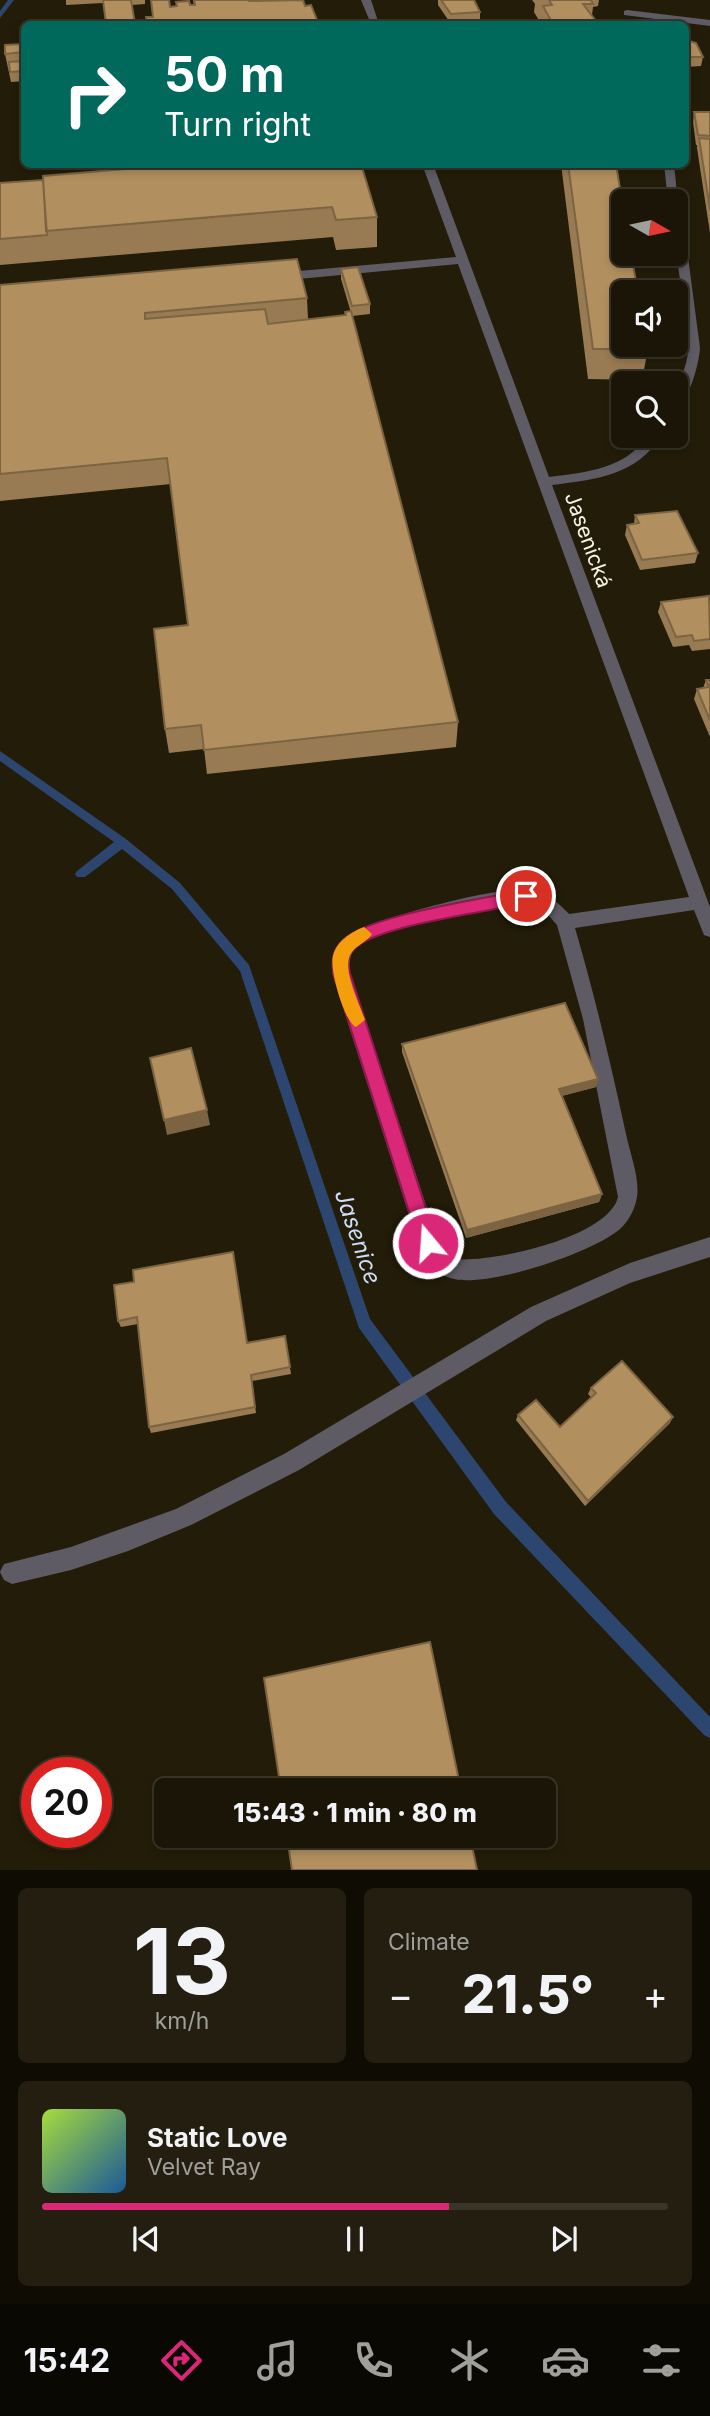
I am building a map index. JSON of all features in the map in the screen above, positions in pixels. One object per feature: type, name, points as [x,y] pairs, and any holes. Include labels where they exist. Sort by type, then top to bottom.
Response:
[{"type":"street","points":[[366,0],[374,21]]},
{"type":"street","points":[[619,0],[630,21]]},
{"type":"street","points":[[627,13],[710,23]]},
{"type":"street","name":"Jasenická","points":[[428,168],[710,930]]},
{"type":"street","points":[[670,168],[672,189]]},
{"type":"street","points":[[270,278],[462,260]]},
{"type":"street","points":[[683,266],[694,348],[693,365],[688,376]]},
{"type":"street","points":[[544,482],[595,475],[625,467],[648,448]]},
{"type":"street","points":[[512,898],[537,898],[559,913],[565,922],[592,1018],[628,1192],[627,1205],[609,1227],[590,1237],[500,1268],[471,1272],[452,1269],[436,1258],[428,1243],[341,973],[340,957],[347,945],[375,929],[512,898]]},
{"type":"street","points":[[565,922],[700,902]]},
{"type":"street","points":[[12,1572],[50,1565],[124,1544],[201,1508],[383,1408],[550,1308],[663,1260],[710,1247]]},
{"type":"building","points":[[103,0],[131,0],[134,21],[106,21]]},
{"type":"building","points":[[151,0],[169,0],[170,7],[177,6],[176,2],[189,1],[190,5],[195,5],[194,0],[303,0],[305,6],[311,5],[317,20],[147,21],[146,17],[153,17]]},
{"type":"building","points":[[441,0],[474,0],[480,12],[451,14]]},
{"type":"building","points":[[549,0],[591,0],[593,4],[583,4],[596,21],[551,21],[543,6],[552,5]]},
{"type":"building","points":[[689,41],[696,43],[703,57],[689,57]]},
{"type":"building","points":[[21,44],[21,52],[5,54],[5,45]]},
{"type":"building","points":[[21,61],[21,71],[10,72],[9,62]]},
{"type":"building","points":[[694,112],[710,112],[710,136],[698,135]]},
{"type":"building","points":[[699,138],[710,139],[710,209]]},
{"type":"building","points":[[137,168],[362,168],[377,217],[336,220],[332,207],[46,231],[43,176]]},
{"type":"building","points":[[569,168],[617,168],[620,189],[611,189],[611,266],[633,266],[636,280],[611,280],[611,349],[593,349]]},
{"type":"building","points":[[43,180],[47,235],[0,239],[0,183]]},
{"type":"building","points":[[297,259],[307,298],[145,313],[145,319],[265,309],[268,324],[346,315],[345,312],[351,311],[458,722],[204,750],[201,725],[165,729],[154,629],[188,625],[167,458],[0,474],[0,285]]},
{"type":"building","points":[[358,267],[370,304],[352,306],[341,269]]},
{"type":"building","points":[[677,511],[698,553],[642,560],[627,525],[639,523],[635,515]]},
{"type":"building","points":[[709,596],[710,639],[694,641],[692,635],[676,637],[661,602]]},
{"type":"building","points":[[706,680],[710,680],[710,720],[697,689],[709,687]]},
{"type":"building","points":[[565,1003],[598,1079],[559,1089],[602,1194],[467,1230],[402,1044]]},
{"type":"building","points":[[191,1048],[207,1110],[164,1120],[150,1058]]},
{"type":"building","points":[[233,1252],[247,1343],[285,1336],[290,1367],[251,1375],[255,1407],[149,1427],[137,1317],[118,1321],[114,1285],[134,1282],[133,1270]]},
{"type":"building","points":[[622,1361],[673,1417],[588,1501],[518,1415],[536,1400],[560,1427],[596,1393],[591,1388]]},
{"type":"building","points":[[430,1642],[458,1778],[279,1778],[264,1678]]},
{"type":"building","points":[[289,1848],[472,1848],[477,1870],[292,1870]]},
{"type":"waterway","name":"Jasenice","points":[[0,16],[11,0]]},
{"type":"waterway","name":"Jasenice","points":[[0,755],[122,842]]},
{"type":"waterway","points":[[81,874],[122,842]]},
{"type":"waterway","name":"Jasenice","points":[[122,842],[176,886],[245,969],[364,1323],[500,1508],[710,1729]]},
{"type":"slow traffic","points":[[356,1020],[341,973],[340,957],[347,945],[364,934]]},
{"type":"route","points":[[428,1243],[341,973],[340,957],[347,945],[375,929],[526,896]]}]
